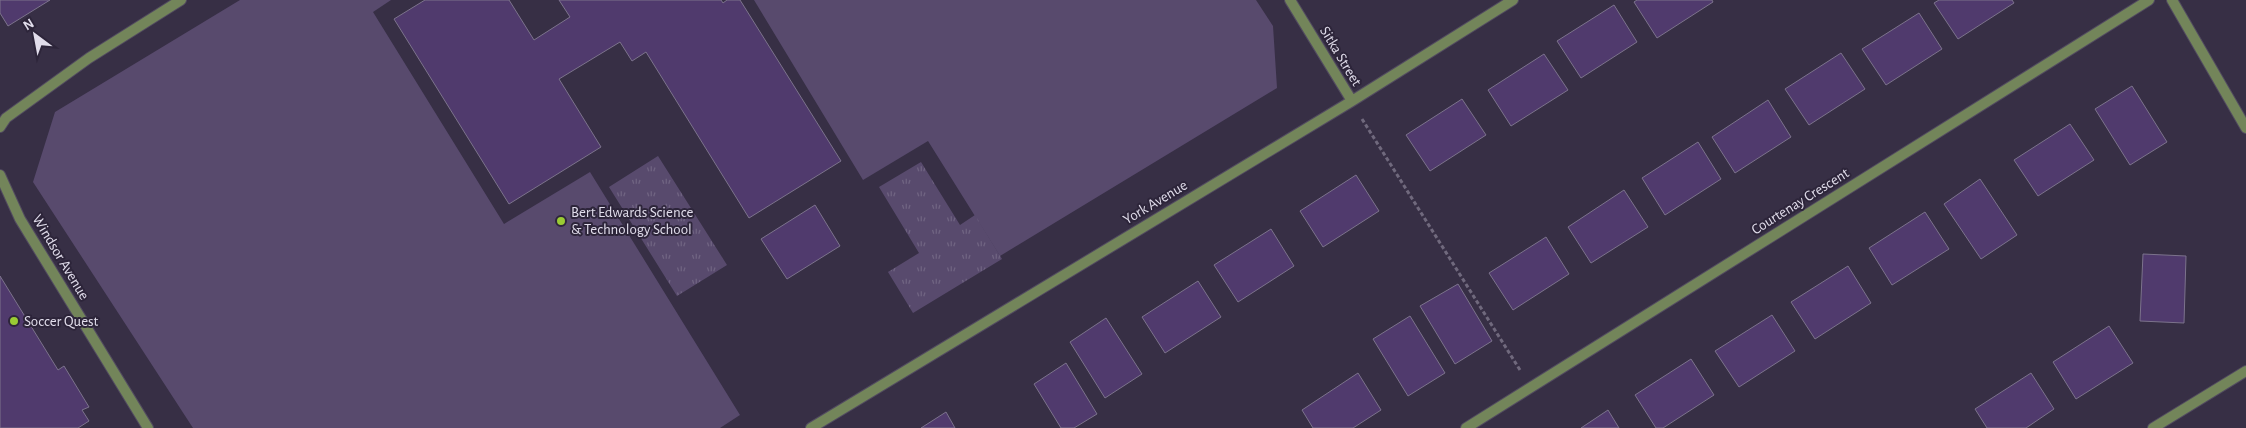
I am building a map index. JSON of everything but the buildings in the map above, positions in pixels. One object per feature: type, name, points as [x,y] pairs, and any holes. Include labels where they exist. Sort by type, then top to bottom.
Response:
[{"type":"street","points":[[0,127],[6,118],[89,58],[181,0]]},
{"type":"street","name":"Sitka Street","points":[[1290,0],[1352,101]]},
{"type":"street","name":"York Avenue","points":[[811,428],[1352,101],[1513,0]]},
{"type":"street","name":"Courtenay Crescent","points":[[1466,428],[2149,0]]},
{"type":"street","points":[[2172,0],[2246,128]]},
{"type":"street","name":"Windsor Avenue","points":[[0,175],[20,219],[148,428]]},
{"type":"street","points":[[2153,428],[2246,371]]},
{"type":"path","points":[[1352,101],[1531,388]]},
{"type":"green space","points":[[240,0],[391,0],[373,12],[504,224],[590,172],[740,415],[720,428],[193,428],[33,182],[55,112]]},
{"type":"green space","points":[[754,0],[1256,0],[1273,26],[1277,88],[1000,256],[928,141],[863,180]]},
{"type":"green space","points":[[658,156],[727,265],[677,296],[609,187]]},
{"type":"green space","points":[[921,162],[960,225],[975,215],[1002,259],[913,313],[888,272],[919,253],[879,187]]},
{"type":"place","name":"Bert Edwards Science & Technology School","points":[[561,221]]},
{"type":"place","name":"Soccer Quest","points":[[14,321]]}]
